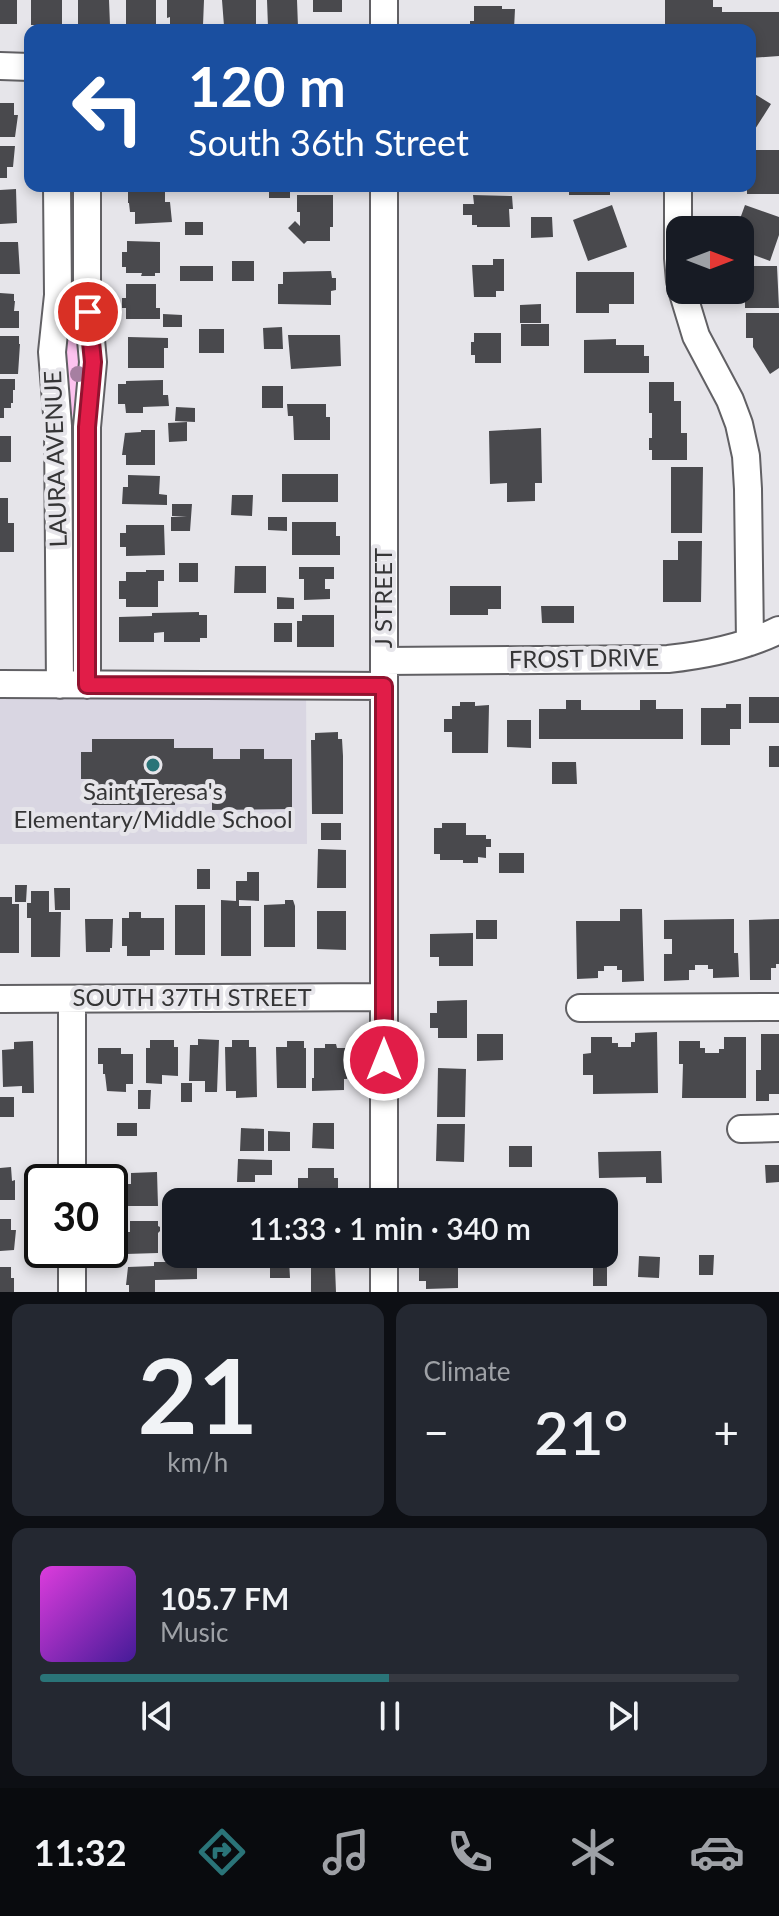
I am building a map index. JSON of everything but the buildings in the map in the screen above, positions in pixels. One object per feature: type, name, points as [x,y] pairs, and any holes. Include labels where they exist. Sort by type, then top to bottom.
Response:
[{"type":"street","points":[[384,0],[384,24]]},
{"type":"street","points":[[0,66],[24,67]]},
{"type":"street","name":"LAURA AVENUE","points":[[57,192],[58,295],[52,352],[58,426],[60,685]]},
{"type":"street","name":"LAURA AVENUE","points":[[87,192],[87,295],[93,362],[87,427],[87,685]]},
{"type":"street","name":"J STREET","points":[[384,192],[384,1188]]},
{"type":"street","points":[[678,192],[678,216]]},
{"type":"street","points":[[58,295],[87,295]]},
{"type":"street","points":[[685,304],[696,336],[730,400],[746,456],[750,642]]},
{"type":"street","points":[[58,426],[87,427]]},
{"type":"street","name":"FROST DRIVE","points":[[0,684],[87,685],[668,659],[750,642],[779,630]]},
{"type":"street","name":"SOUTH 37TH STREET","points":[[0,999],[384,997]]},
{"type":"street","points":[[72,999],[72,1164]]},
{"type":"street","points":[[580,1008],[779,1007]]},
{"type":"street","points":[[741,1129],[779,1128]]},
{"type":"street","points":[[72,1268],[72,1292]]},
{"type":"street","points":[[384,1268],[384,1292]]},
{"type":"shaded area","points":[[70,308],[76,308],[84,340],[75,414],[72,415],[68,413],[61,372],[67,312]]},
{"type":"shaded area","name":"Saint Teresa's Elementary/Middle School","points":[[0,684],[306,686],[307,844],[0,844]]},
{"type":"place","name":"Saint Teresa's Elementary/Middle School","points":[[153,765]]},
{"type":"route","points":[[88,312],[93,362],[87,427],[87,685],[384,686],[384,1060]]}]
